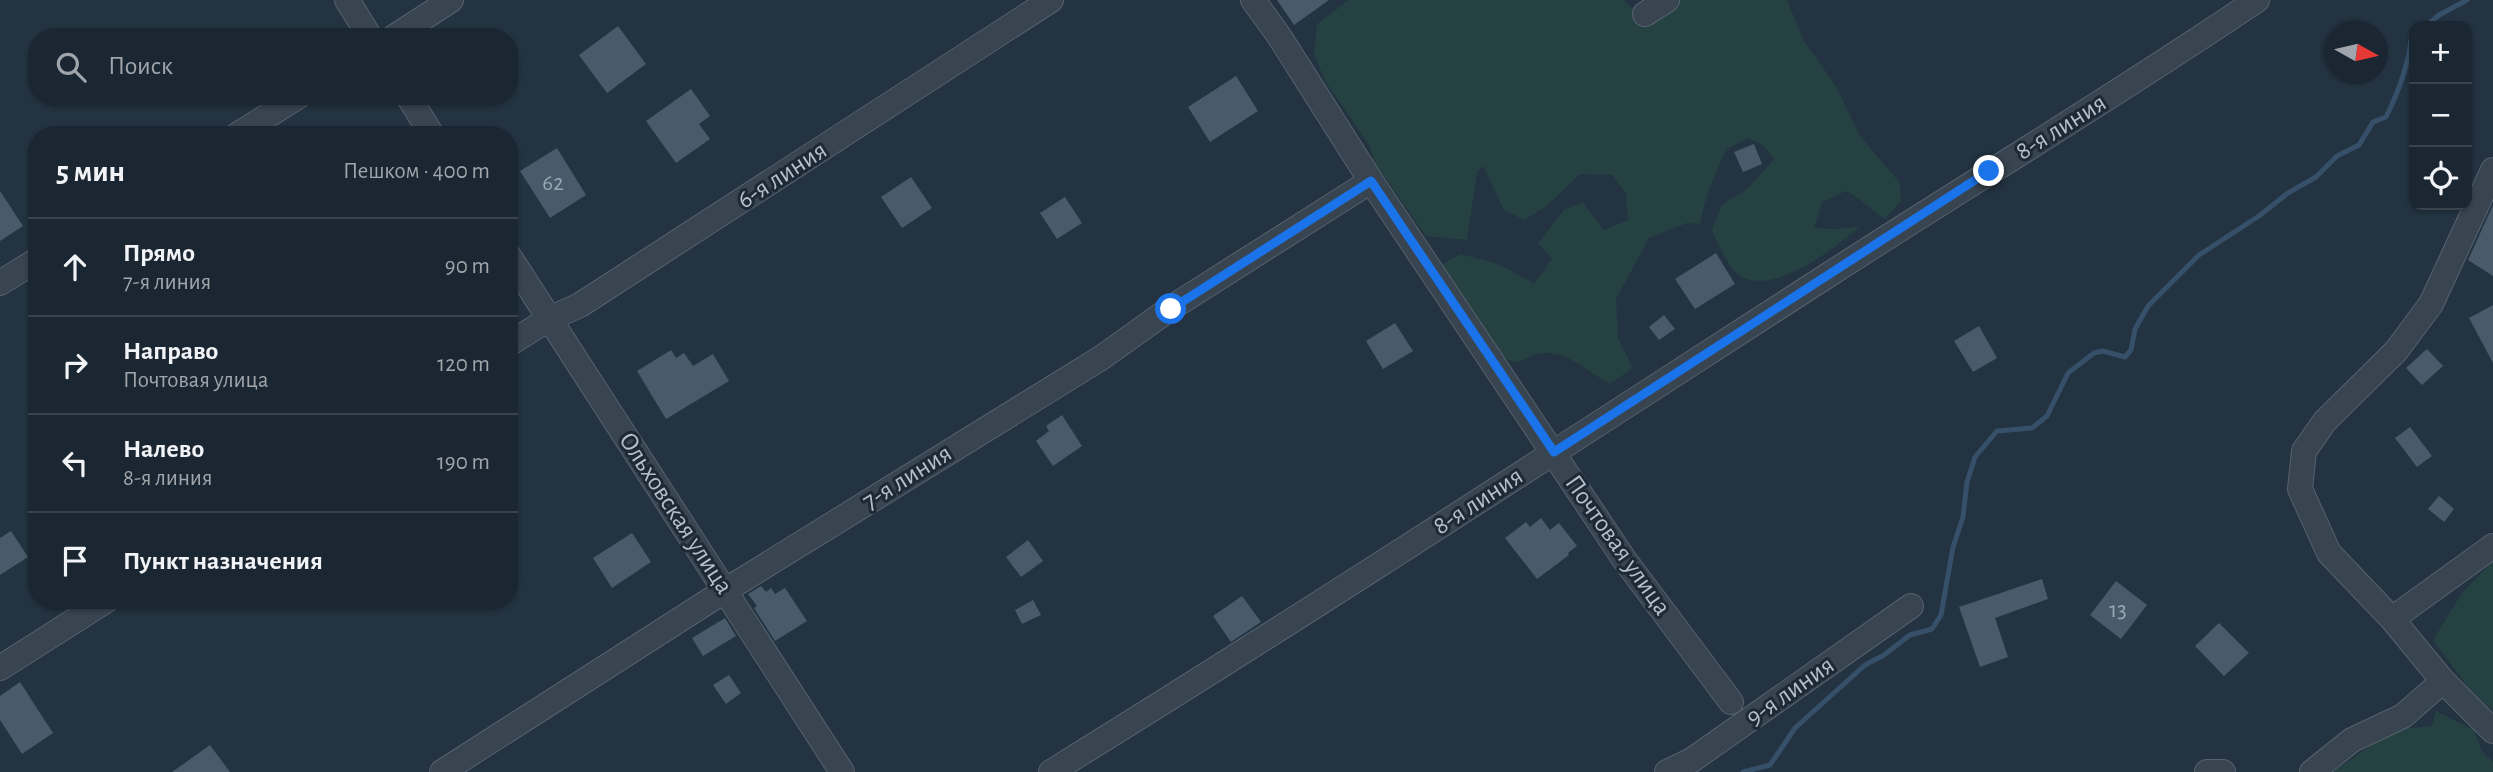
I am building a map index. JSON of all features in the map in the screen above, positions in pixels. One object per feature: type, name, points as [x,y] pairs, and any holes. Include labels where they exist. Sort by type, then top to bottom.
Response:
[{"type":"street","points":[[347,0],[364,28]]},
{"type":"street","points":[[408,28],[451,0]]},
{"type":"street","name":"6-я линия","points":[[518,338],[549,318],[580,305],[1051,0]]},
{"type":"street","name":"Почтовая улица","points":[[1253,0],[1624,559],[1731,702]]},
{"type":"street","points":[[1645,14],[1667,0]]},
{"type":"street","name":"8-я линия","points":[[1051,772],[1250,649],[1989,171],[2172,58],[2257,0]]},
{"type":"street","points":[[251,126],[285,105]]},
{"type":"street","points":[[414,105],[426,126]]},
{"type":"street","points":[[2493,170],[2431,304],[2396,351],[2325,421],[2304,451],[2300,489],[2329,553],[2392,620],[2443,681],[2493,731]]},
{"type":"street","name":"7-я линия","points":[[442,772],[726,590],[1101,358],[1171,309],[1371,181]]},
{"type":"street","points":[[0,283],[28,266]]},
{"type":"street","name":"Ольховская улица","points":[[518,270],[842,772]]},
{"type":"street","points":[[2392,620],[2493,546]]},
{"type":"street","name":"9-я линия","points":[[1667,772],[1692,760],[1910,606]]},
{"type":"street","points":[[0,668],[93,609]]},
{"type":"street","points":[[2312,772],[2352,740],[2403,716],[2443,681]]},
{"type":"street","points":[[2207,772],[2223,772]]},
{"type":"green space","points":[[1349,0],[1624,0],[1630,7],[1660,8],[1667,0],[1787,0],[1804,41],[1836,86],[1860,136],[1900,183],[1901,201],[1885,219],[1846,191],[1822,202],[1814,228],[1860,226],[1821,257],[1786,275],[1754,281],[1740,276],[1728,262],[1712,230],[1721,206],[1748,188],[1774,159],[1764,146],[1749,138],[1726,149],[1707,195],[1700,224],[1687,223],[1649,238],[1616,299],[1618,339],[1633,368],[1610,384],[1576,362],[1557,354],[1535,355],[1517,363],[1492,354],[1438,267],[1460,254],[1496,263],[1534,283],[1552,259],[1538,243],[1564,210],[1583,202],[1604,230],[1628,220],[1626,193],[1612,175],[1580,174],[1547,206],[1524,220],[1504,210],[1483,166],[1477,172],[1467,240],[1426,236],[1375,163],[1369,145],[1325,81],[1314,54],[1317,24]]},
{"type":"green space","points":[[2493,561],[2493,711],[2468,687],[2433,640],[2462,593]]},
{"type":"green space","points":[[2436,711],[2474,730],[2482,751],[2493,762],[2493,772],[2333,772],[2400,729],[2432,726]]},
{"type":"building","points":[[1277,0],[1329,0],[1294,25]]},
{"type":"building","points":[[618,26],[646,64],[607,93],[579,55]]},
{"type":"building","points":[[1236,76],[1258,111],[1210,142],[1188,107]]},
{"type":"building","points":[[691,89],[710,116],[699,124],[710,139],[676,163],[646,121]]},
{"type":"building","points":[[1754,144],[1762,164],[1743,172],[1734,152]]},
{"type":"building","points":[[557,148],[586,195],[550,218],[520,171]]},
{"type":"building","points":[[911,177],[932,208],[902,228],[881,197]]},
{"type":"building","points":[[0,191],[23,226],[0,241]]},
{"type":"building","points":[[1065,197],[1082,223],[1057,239],[1040,213]]},
{"type":"building","points":[[2493,205],[2493,276],[2468,260]]},
{"type":"building","points":[[1716,253],[1735,284],[1695,309],[1675,279]]},
{"type":"building","points":[[2493,305],[2493,363],[2469,318]]},
{"type":"building","points":[[1664,315],[1675,329],[1659,340],[1649,327]]},
{"type":"building","points":[[1395,323],[1413,351],[1383,369],[1366,341]]},
{"type":"building","points":[[1979,326],[1997,358],[1973,372],[1954,341]]},
{"type":"building","points":[[2427,349],[2443,366],[2422,385],[2406,368]]},
{"type":"building","points":[[671,350],[676,358],[684,353],[693,366],[713,354],[729,381],[666,419],[637,371]]},
{"type":"building","points":[[1062,415],[1082,446],[1053,466],[1036,441],[1049,431],[1046,426]]},
{"type":"building","points":[[2410,427],[2432,456],[2417,467],[2395,438]]},
{"type":"building","points":[[2439,496],[2454,509],[2444,522],[2428,509]]},
{"type":"building","points":[[1541,518],[1550,530],[1559,523],[1577,546],[1537,579],[1505,538],[1526,522],[1530,527]]},
{"type":"building","points":[[11,531],[28,557],[0,575],[0,538]]},
{"type":"building","points":[[632,533],[651,562],[612,588],[593,558]]},
{"type":"building","points":[[1028,540],[1043,561],[1021,577],[1006,557]]},
{"type":"building","points":[[2042,579],[2048,599],[1995,618],[2008,657],[1980,667],[1959,607]]},
{"type":"building","points":[[2116,581],[2147,605],[2121,639],[2090,615]]},
{"type":"building","points":[[761,586],[766,592],[771,588],[775,594],[785,588],[807,621],[775,641],[748,594]]},
{"type":"building","points":[[1242,596],[1261,622],[1231,642],[1213,616]]},
{"type":"building","points":[[1033,600],[1041,615],[1022,624],[1015,610]]},
{"type":"building","points":[[725,618],[736,636],[703,656],[692,638]]},
{"type":"building","points":[[2219,623],[2249,653],[2224,676],[2195,646]]},
{"type":"building","points":[[729,675],[741,693],[726,704],[713,685]]},
{"type":"building","points":[[20,682],[53,733],[22,754],[0,720],[0,696]]},
{"type":"building","points":[[210,745],[230,772],[172,772]]},
{"type":"waterway","points":[[2432,21],[2467,0]]},
{"type":"waterway","points":[[1743,772],[1770,765],[1795,728],[1865,665],[1884,655],[1910,635],[1932,629],[1941,615],[1953,547],[1963,517],[1967,482],[1975,457],[1997,431],[2032,428],[2047,416],[2068,373],[2094,353],[2103,351],[2125,357],[2131,350],[2135,329],[2148,306],[2199,255],[2259,216],[2288,193],[2316,177],[2337,156],[2359,145],[2373,122],[2386,117],[2402,79],[2409,52]]},
{"type":"route","points":[[1171,309],[1371,181],[1554,452],[1989,171]]}]
